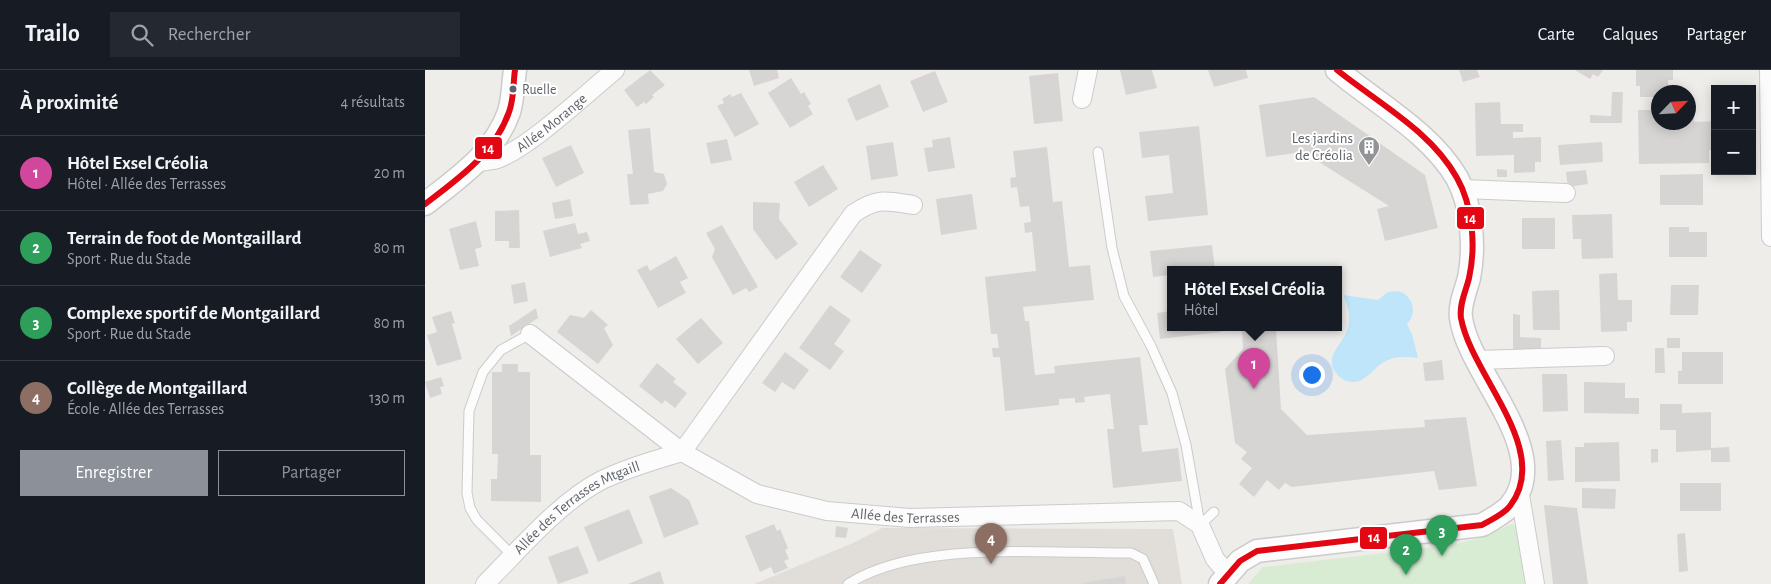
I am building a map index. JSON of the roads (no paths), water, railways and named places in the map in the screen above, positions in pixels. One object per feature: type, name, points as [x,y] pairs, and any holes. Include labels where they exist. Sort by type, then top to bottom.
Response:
[{"type":"street","points":[[425,204],[479,162],[499,136],[510,110],[515,70]]},
{"type":"street","name":"Allée Morange","points":[[479,162],[495,160],[514,150],[537,134],[615,70]]},
{"type":"street","points":[[1082,99],[1088,70]]},
{"type":"street","points":[[1200,525],[1224,579],[1240,561],[1257,551],[1482,525],[1510,505],[1519,489],[1523,470],[1519,446],[1511,424],[1469,346],[1461,316],[1469,276],[1471,252],[1469,222],[1463,189],[1437,148],[1337,70]]},
{"type":"street","points":[[1769,70],[1771,237]]},
{"type":"street","points":[[1463,189],[1566,193]]},
{"type":"street","points":[[682,452],[853,214],[867,205],[882,200],[913,205]]},
{"type":"street","name":"Allée des Terrasses","points":[[530,334],[682,452],[757,494],[827,511],[910,518],[1179,511],[1200,525]]},
{"type":"street","points":[[1477,360],[1605,356]]},
{"type":"street","name":"Allée des Terrasses Mtgaill","points":[[485,584],[574,500],[601,481],[643,464],[682,452]]},
{"type":"street","points":[[1519,489],[1535,584]]},
{"type":"lane","points":[[1098,152],[1112,248],[1123,296],[1151,346],[1172,393],[1186,446],[1200,525]]},
{"type":"lane","points":[[513,556],[477,520],[470,508],[467,494],[469,411],[483,372],[501,350],[530,334]]},
{"type":"lane","points":[[1200,525],[1214,512]]},
{"type":"lane","points":[[848,584],[902,562],[978,551],[1131,553],[1143,559],[1154,584]]},
{"type":"water","points":[[1398,291],[1407,296],[1412,305],[1412,315],[1407,324],[1412,334],[1418,358],[1403,357],[1383,362],[1358,381],[1350,382],[1339,377],[1332,361],[1333,355],[1346,334],[1349,324],[1349,311],[1343,295],[1378,300],[1388,292]]},
{"type":"place","name":"Ruelle","points":[[513,89]]},
{"type":"place","name":"Les jardins de Créolia","points":[[1369,166]]},
{"type":"place","name":"Hôtel Exsel Créolia","points":[[1254,389]]},
{"type":"place","name":"Complexe sportif de Montgaillard","points":[[1442,556]]},
{"type":"place","name":"Collège de Montgaillard","points":[[991,564]]},
{"type":"place","name":"Terrain de foot de Montgaillard","points":[[1406,575]]}]
